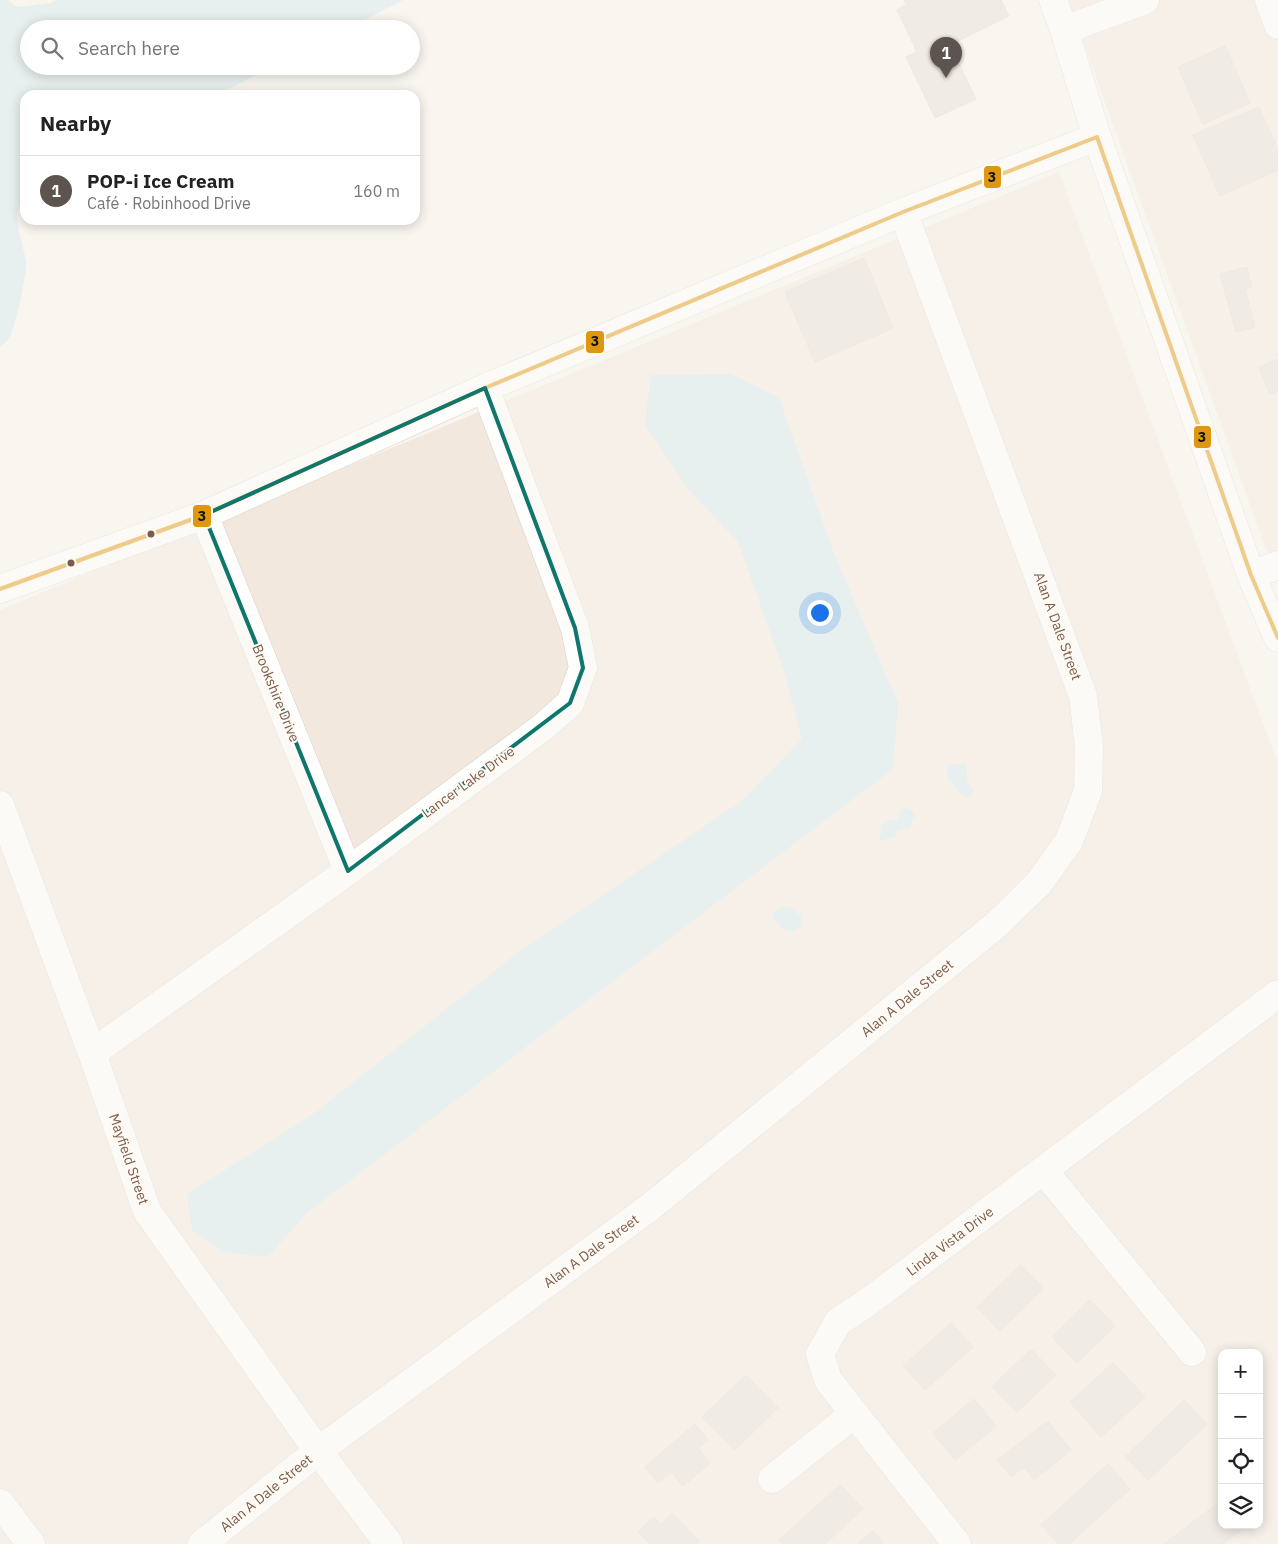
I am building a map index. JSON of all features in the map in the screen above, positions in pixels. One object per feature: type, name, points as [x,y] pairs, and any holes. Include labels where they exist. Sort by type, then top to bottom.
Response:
[{"type":"street","points":[[1053,0],[1097,137],[1251,575],[1276,628]]},
{"type":"street","points":[[1064,30],[1145,0]]},
{"type":"street","points":[[1269,0],[1278,25]]},
{"type":"street","points":[[0,589],[204,515],[485,388],[903,212],[1097,137]]},
{"type":"street","name":"Alan A Dale Street","points":[[202,1544],[318,1451],[649,1208],[996,925],[1039,883],[1069,841],[1088,791],[1089,746],[1083,696],[903,212]]},
{"type":"street","name":"Lancer Lake Drive","points":[[92,1053],[348,871],[543,727],[570,703],[583,668],[575,628],[485,388]]},
{"type":"street","name":"Brookshire Drive","points":[[204,515],[348,871]]},
{"type":"street","points":[[1251,575],[1278,565]]},
{"type":"street","name":"Mayfield Street","points":[[0,805],[92,1053],[147,1211],[318,1451],[388,1544]]},
{"type":"street","name":"Linda Vista Drive","points":[[958,1544],[828,1380],[820,1354],[838,1322],[868,1302],[1044,1171],[1278,994]]},
{"type":"street","points":[[1044,1171],[1192,1352]]},
{"type":"street","points":[[772,1479],[854,1414]]},
{"type":"street","points":[[0,1502],[31,1544]]},
{"type":"highlighted area","points":[[485,388],[575,628],[583,668],[570,703],[348,871],[204,515]]},
{"type":"shaded area","points":[[1068,0],[1278,0],[1278,582]]},
{"type":"shaded area","points":[[1059,172],[1278,764],[1278,1544],[0,1544],[0,610]]},
{"type":"water","points":[[0,0],[8,0],[17,7],[50,3],[56,0],[403,0],[364,20],[20,20],[20,75],[256,75],[227,90],[20,90],[20,204],[18,220],[26,270],[15,322],[8,339],[0,347]]},
{"type":"water","points":[[731,374],[779,398],[833,551],[898,703],[893,769],[307,1213],[268,1257],[223,1252],[192,1230],[187,1194],[313,1114],[521,950],[743,800],[802,739],[785,675],[738,542],[686,487],[645,424],[651,375]]},
{"type":"water","points":[[952,764],[964,764],[967,766],[967,781],[973,789],[972,798],[961,795],[946,776],[949,766]]},
{"type":"water","points":[[906,808],[915,814],[915,818],[911,822],[913,826],[909,826],[909,830],[905,827],[903,831],[898,830],[894,837],[881,841],[880,834],[882,833],[880,826],[890,820],[897,821],[900,810]]},
{"type":"water","points":[[782,906],[792,908],[801,916],[801,926],[793,931],[789,931],[779,925],[774,918],[774,913]]},
{"type":"building","points":[[904,0],[1001,0],[1009,16],[950,45],[976,99],[935,118],[906,57],[917,52],[897,10],[906,5]]},
{"type":"building","points":[[1225,46],[1250,103],[1203,124],[1178,67]]},
{"type":"building","points":[[1259,107],[1278,150],[1278,170],[1220,196],[1193,135]]},
{"type":"building","points":[[864,258],[893,328],[815,362],[785,292]]},
{"type":"building","points":[[1247,267],[1252,287],[1245,289],[1255,327],[1236,332],[1220,274]]},
{"type":"building","points":[[1278,359],[1278,391],[1270,394],[1259,367]]},
{"type":"building","points":[[1021,1265],[1044,1288],[1000,1331],[977,1307]]},
{"type":"building","points":[[1090,1300],[1115,1326],[1077,1363],[1052,1337]]},
{"type":"building","points":[[951,1323],[973,1347],[925,1390],[903,1366]]},
{"type":"building","points":[[1031,1349],[1056,1375],[1017,1412],[992,1387]]},
{"type":"building","points":[[1113,1363],[1145,1397],[1101,1437],[1070,1402]]},
{"type":"building","points":[[746,1375],[778,1408],[735,1450],[702,1417]]},
{"type":"building","points":[[974,1399],[996,1426],[955,1460],[933,1433]]},
{"type":"building","points":[[1184,1400],[1207,1424],[1148,1480],[1125,1457]]},
{"type":"building","points":[[1048,1421],[1071,1450],[1034,1480],[1024,1467],[1011,1477],[997,1460]]},
{"type":"building","points":[[695,1424],[708,1440],[698,1448],[710,1463],[683,1486],[671,1472],[658,1483],[645,1467]]},
{"type":"building","points":[[1108,1464],[1130,1489],[1069,1544],[1059,1544],[1041,1525]]},
{"type":"building","points":[[840,1485],[863,1509],[825,1544],[782,1544],[779,1540]]},
{"type":"building","points":[[1218,1503],[1218,1529],[1243,1529],[1223,1544],[1164,1544]]},
{"type":"building","points":[[672,1513],[699,1541],[696,1544],[650,1544],[638,1532],[654,1517],[661,1524]]},
{"type":"building","points":[[873,1531],[884,1544],[857,1544]]},
{"type":"transit line","name":"3","points":[[0,589],[204,515],[485,388],[903,212],[1097,137],[1251,575],[1278,638]]},
{"type":"place","name":"POP-i Ice Cream","points":[[946,78]]}]
